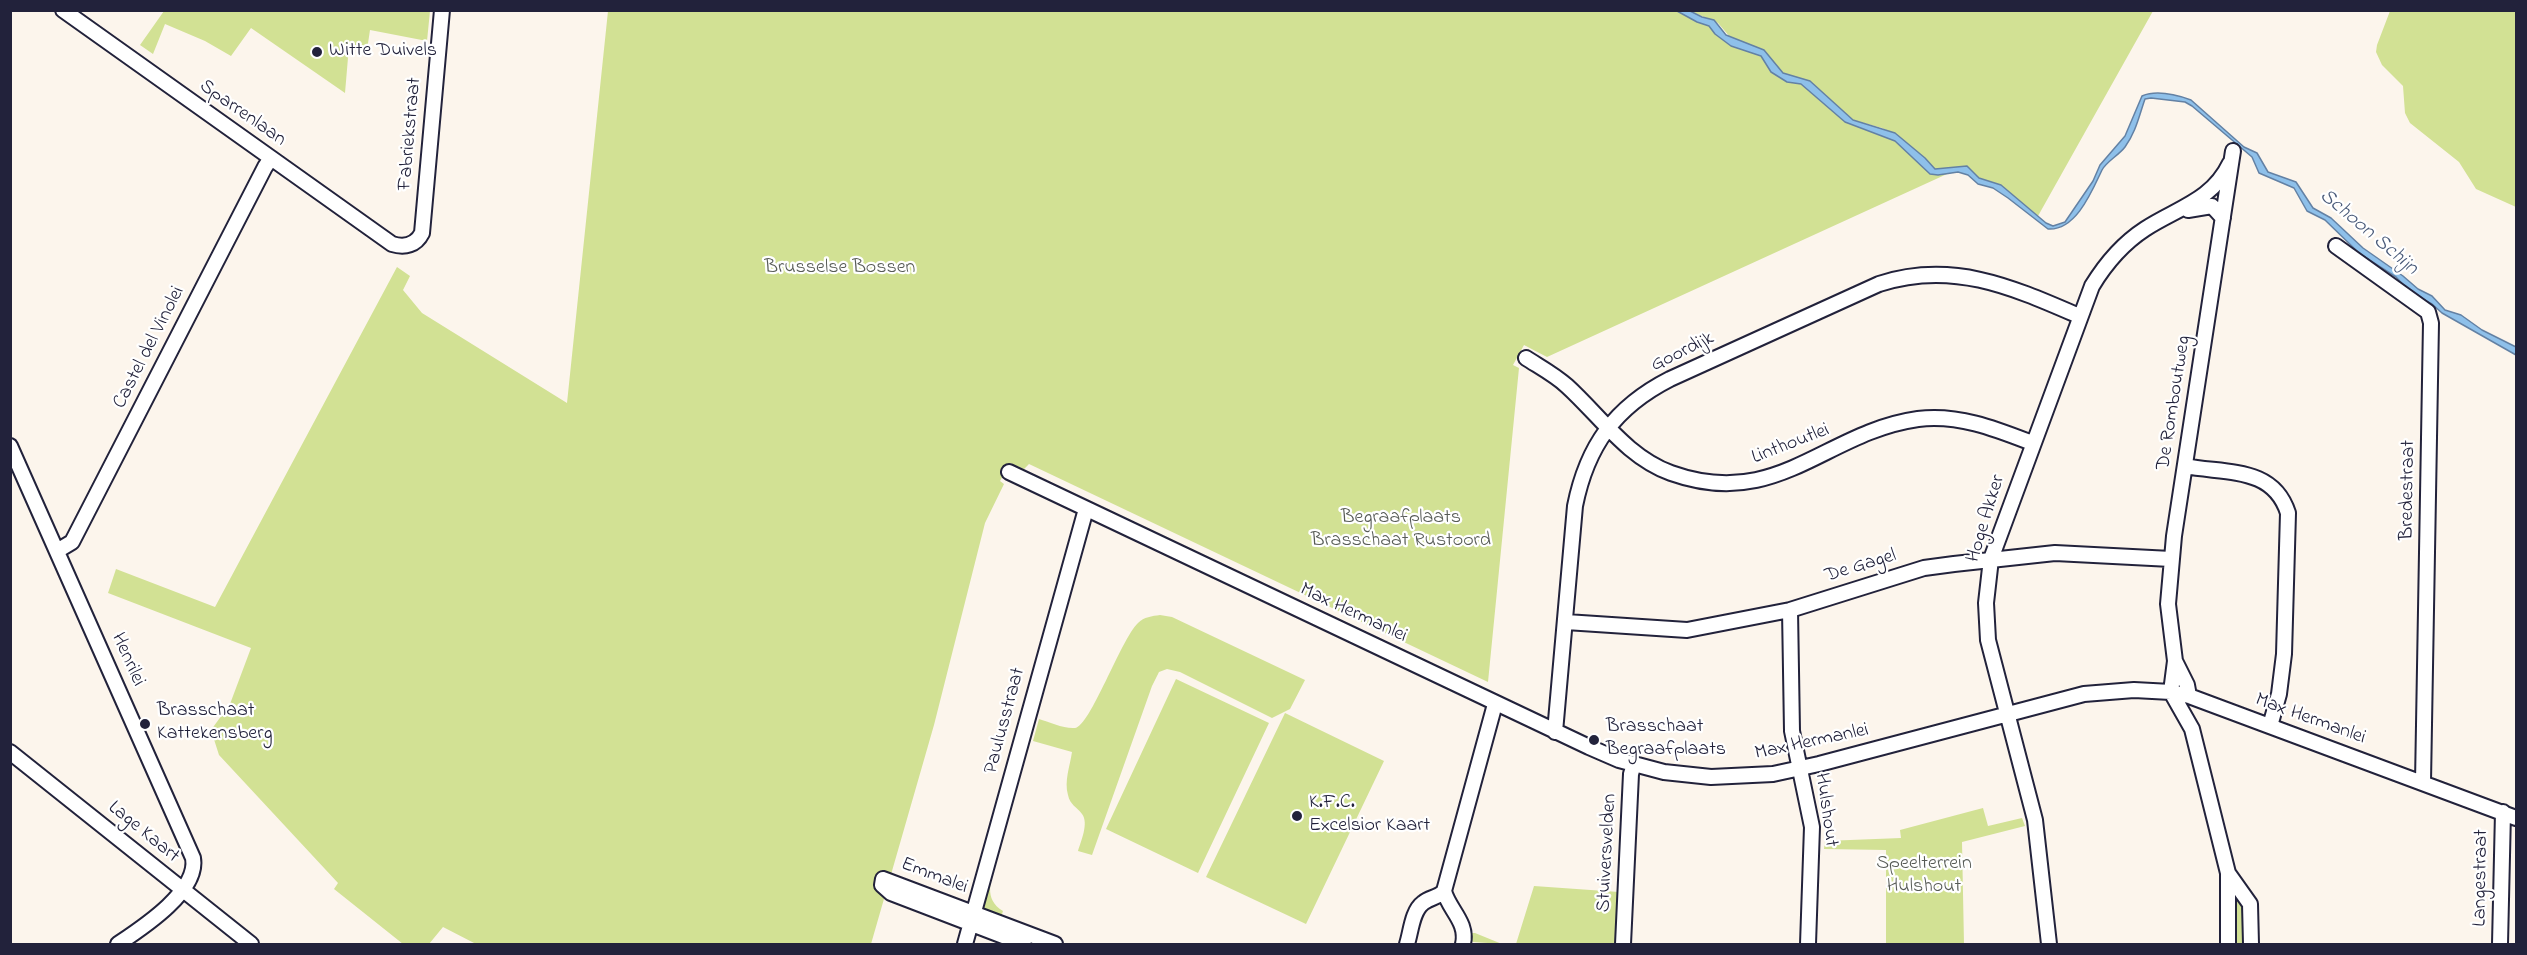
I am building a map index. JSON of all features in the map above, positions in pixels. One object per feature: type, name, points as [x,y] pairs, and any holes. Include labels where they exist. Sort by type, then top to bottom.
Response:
[{"type":"street","name":"Sparrenlaan","points":[[63,10],[399,246]]},
{"type":"street","name":"Fabriekstraat","points":[[399,246],[413,244],[422,233],[441,10]]},
{"type":"street","name":"Hoge Akker","points":[[2049,945],[2035,820],[1988,640],[1986,603],[1991,559],[2092,286],[2114,255],[2136,236],[2209,192],[2222,179],[2232,157]]},
{"type":"street","name":"De Romboutweg","points":[[2171,692],[2175,662],[2168,605],[2171,559],[2232,157]]},
{"type":"street","name":"Castel del Vinolei","points":[[57,551],[72,542],[265,167],[272,158]]},
{"type":"street","name":"Hoge Akker","points":[[2166,217],[2205,206],[2216,208],[2223,218]]},
{"type":"street","name":"Bredestraat","points":[[2336,246],[2428,312],[2431,323],[2423,782]]},
{"type":"street","name":"Goordijk","points":[[1555,732],[1579,488],[1594,449],[1607,428],[1628,407],[1661,384],[1895,278],[1935,273],[1972,277],[2079,316]]},
{"type":"street","name":"Linthoutlei","points":[[1526,358],[1566,385],[1623,444],[1654,465],[1689,479],[1745,483],[1783,473],[1886,427],[1919,419],[1939,418],[1975,422],[2032,443]]},
{"type":"street","name":"Henrilei","points":[[10,446],[193,858],[194,872],[184,891]]},
{"type":"street","points":[[2185,466],[2262,479],[2278,491],[2288,513],[2284,654],[2279,694],[2270,726]]},
{"type":"street","name":"Max Hermanlei","points":[[1009,472],[1555,732],[1604,754],[1664,772],[1711,777],[1762,775],[1799,768],[2084,694],[2134,690],[2171,692],[2194,699],[2517,818]]},
{"type":"street","name":"Paulusstraat","points":[[965,945],[1086,509]]},
{"type":"street","name":"De Gagel","points":[[1566,622],[1688,630],[1790,610],[1924,568],[1991,559],[2055,554],[2171,559]]},
{"type":"street","name":"Hulshout","points":[[1790,610],[1791,712],[1794,747],[1812,827],[1808,945]]},
{"type":"street","name":"De Romboutweg","points":[[2175,662],[2194,699]]},
{"type":"street","points":[[2171,692],[2192,729],[2228,873],[2228,945]]},
{"type":"street","points":[[2192,729],[2194,699]]},
{"type":"street","points":[[1463,945],[1462,923],[1444,891],[1495,704]]},
{"type":"street","name":"Lage Kaart","points":[[10,752],[251,945]]},
{"type":"street","name":"Stuiversvelden","points":[[1623,945],[1631,774],[1634,764]]},
{"type":"street","name":"Langestraat","points":[[2500,945],[2503,812]]},
{"type":"street","points":[[2228,873],[2250,904],[2251,945]]},
{"type":"street","name":"Emmalei","points":[[1024,945],[972,919],[883,879],[882,885],[891,892],[972,919],[1054,945]]},
{"type":"street","points":[[117,945],[144,927],[184,891]]},
{"type":"street","points":[[1407,945],[1417,908],[1423,902],[1437,897],[1444,891]]},
{"type":"green space","points":[[2427,10],[2436,12],[2436,10],[2516,11],[2516,207],[2476,189],[2459,162],[2410,123],[2405,113],[2403,86],[2382,65],[2376,52],[2390,11]]},
{"type":"green space","name":"Witte Duivels","points":[[164,11],[430,11],[427,41],[370,30],[367,50],[349,46],[345,93],[251,28],[231,56],[205,41],[165,24],[153,54],[140,45]]},
{"type":"green space","name":"Brusselse Bossen","points":[[608,11],[1677,11],[1709,26],[1715,34],[1731,46],[1761,56],[1771,72],[1787,82],[1801,84],[1845,122],[1895,141],[1930,174],[1947,174],[1547,357],[1524,345],[1513,365],[1519,368],[1488,682],[1029,464],[1024,469],[1010,463],[1000,481],[1004,484],[985,523],[934,725],[871,944],[476,944],[443,927],[429,944],[403,944],[334,889],[338,883],[219,755],[211,730],[230,704],[251,648],[108,593],[116,569],[215,607],[397,267],[410,276],[403,290],[422,313],[567,403]]},
{"type":"green space","points":[[1690,11],[2153,11],[2038,216],[2001,185],[1979,178],[1967,166],[1935,169],[1901,138],[1882,128],[1853,120],[1810,81],[1783,73],[1764,50],[1730,37],[1718,23]]},
{"type":"green space","points":[[1160,615],[1172,617],[1305,680],[1290,709],[1272,718],[1180,672],[1167,669],[1159,672],[1092,855],[1078,851],[1085,822],[1082,814],[1070,801],[1067,790],[1072,752],[1033,741],[1039,719],[1071,728],[1081,724],[1097,699],[1131,632],[1143,619]]},
{"type":"green space","points":[[1176,679],[1269,723],[1198,873],[1106,829]]},
{"type":"green space","name":"K.F.C. Excelsior Kaart","points":[[1285,713],[1384,761],[1306,924],[1206,877]]},
{"type":"green space","name":"Speelterrein Hulshout","points":[[1983,808],[1988,826],[2022,818],[2025,826],[1962,842],[1964,944],[1886,944],[1886,850],[1824,849],[1825,841],[1901,838],[1900,830]]},
{"type":"green space","points":[[993,861],[996,862],[990,889],[993,901],[1003,911],[1000,920],[985,912],[982,904]]},
{"type":"green space","points":[[1534,886],[1619,892],[1617,944],[1516,944]]},
{"type":"green space","points":[[2236,897],[2244,901],[2247,944],[2234,944]]},
{"type":"green space","points":[[1472,933],[1502,944],[1473,942],[1470,938]]},
{"type":"water","points":[[1677,11],[1690,11],[1714,20],[1726,35],[1764,50],[1783,73],[1810,81],[1853,120],[1895,133],[1935,169],[1967,166],[1979,178],[2001,185],[2046,223],[2053,226],[2065,222],[2093,181],[2100,165],[2125,136],[2142,96],[2160,93],[2191,100],[2244,147],[2257,153],[2268,172],[2296,182],[2313,208],[2331,218],[2363,248],[2418,289],[2432,296],[2445,310],[2461,315],[2482,330],[2516,347],[2516,355],[2412,294],[2396,277],[2360,254],[2325,220],[2307,211],[2294,188],[2259,173],[2252,157],[2185,102],[2145,99],[2129,141],[2104,167],[2082,208],[2067,224],[2048,229],[2008,198],[1993,188],[1978,184],[1968,175],[1958,172],[1930,174],[1895,141],[1845,122],[1801,84],[1787,82],[1771,72],[1761,56],[1731,46],[1715,34],[1709,26]]},
{"type":"place","name":"Witte Duivels","points":[[317,52]]},
{"type":"place","name":"Brasschaat Kattekensberg","points":[[145,724]]},
{"type":"place","name":"Brasschaat Begraafplaats","points":[[1594,740]]},
{"type":"place","name":"K.F.C. Excelsior Kaart","points":[[1297,816]]},
{"type":"water label","name":"Schoon Schijn","points":[[2368,233]]},
{"type":"park label","name":"Begraafplaats Brasschaat Rustoord","points":[[1401,530]]}]
